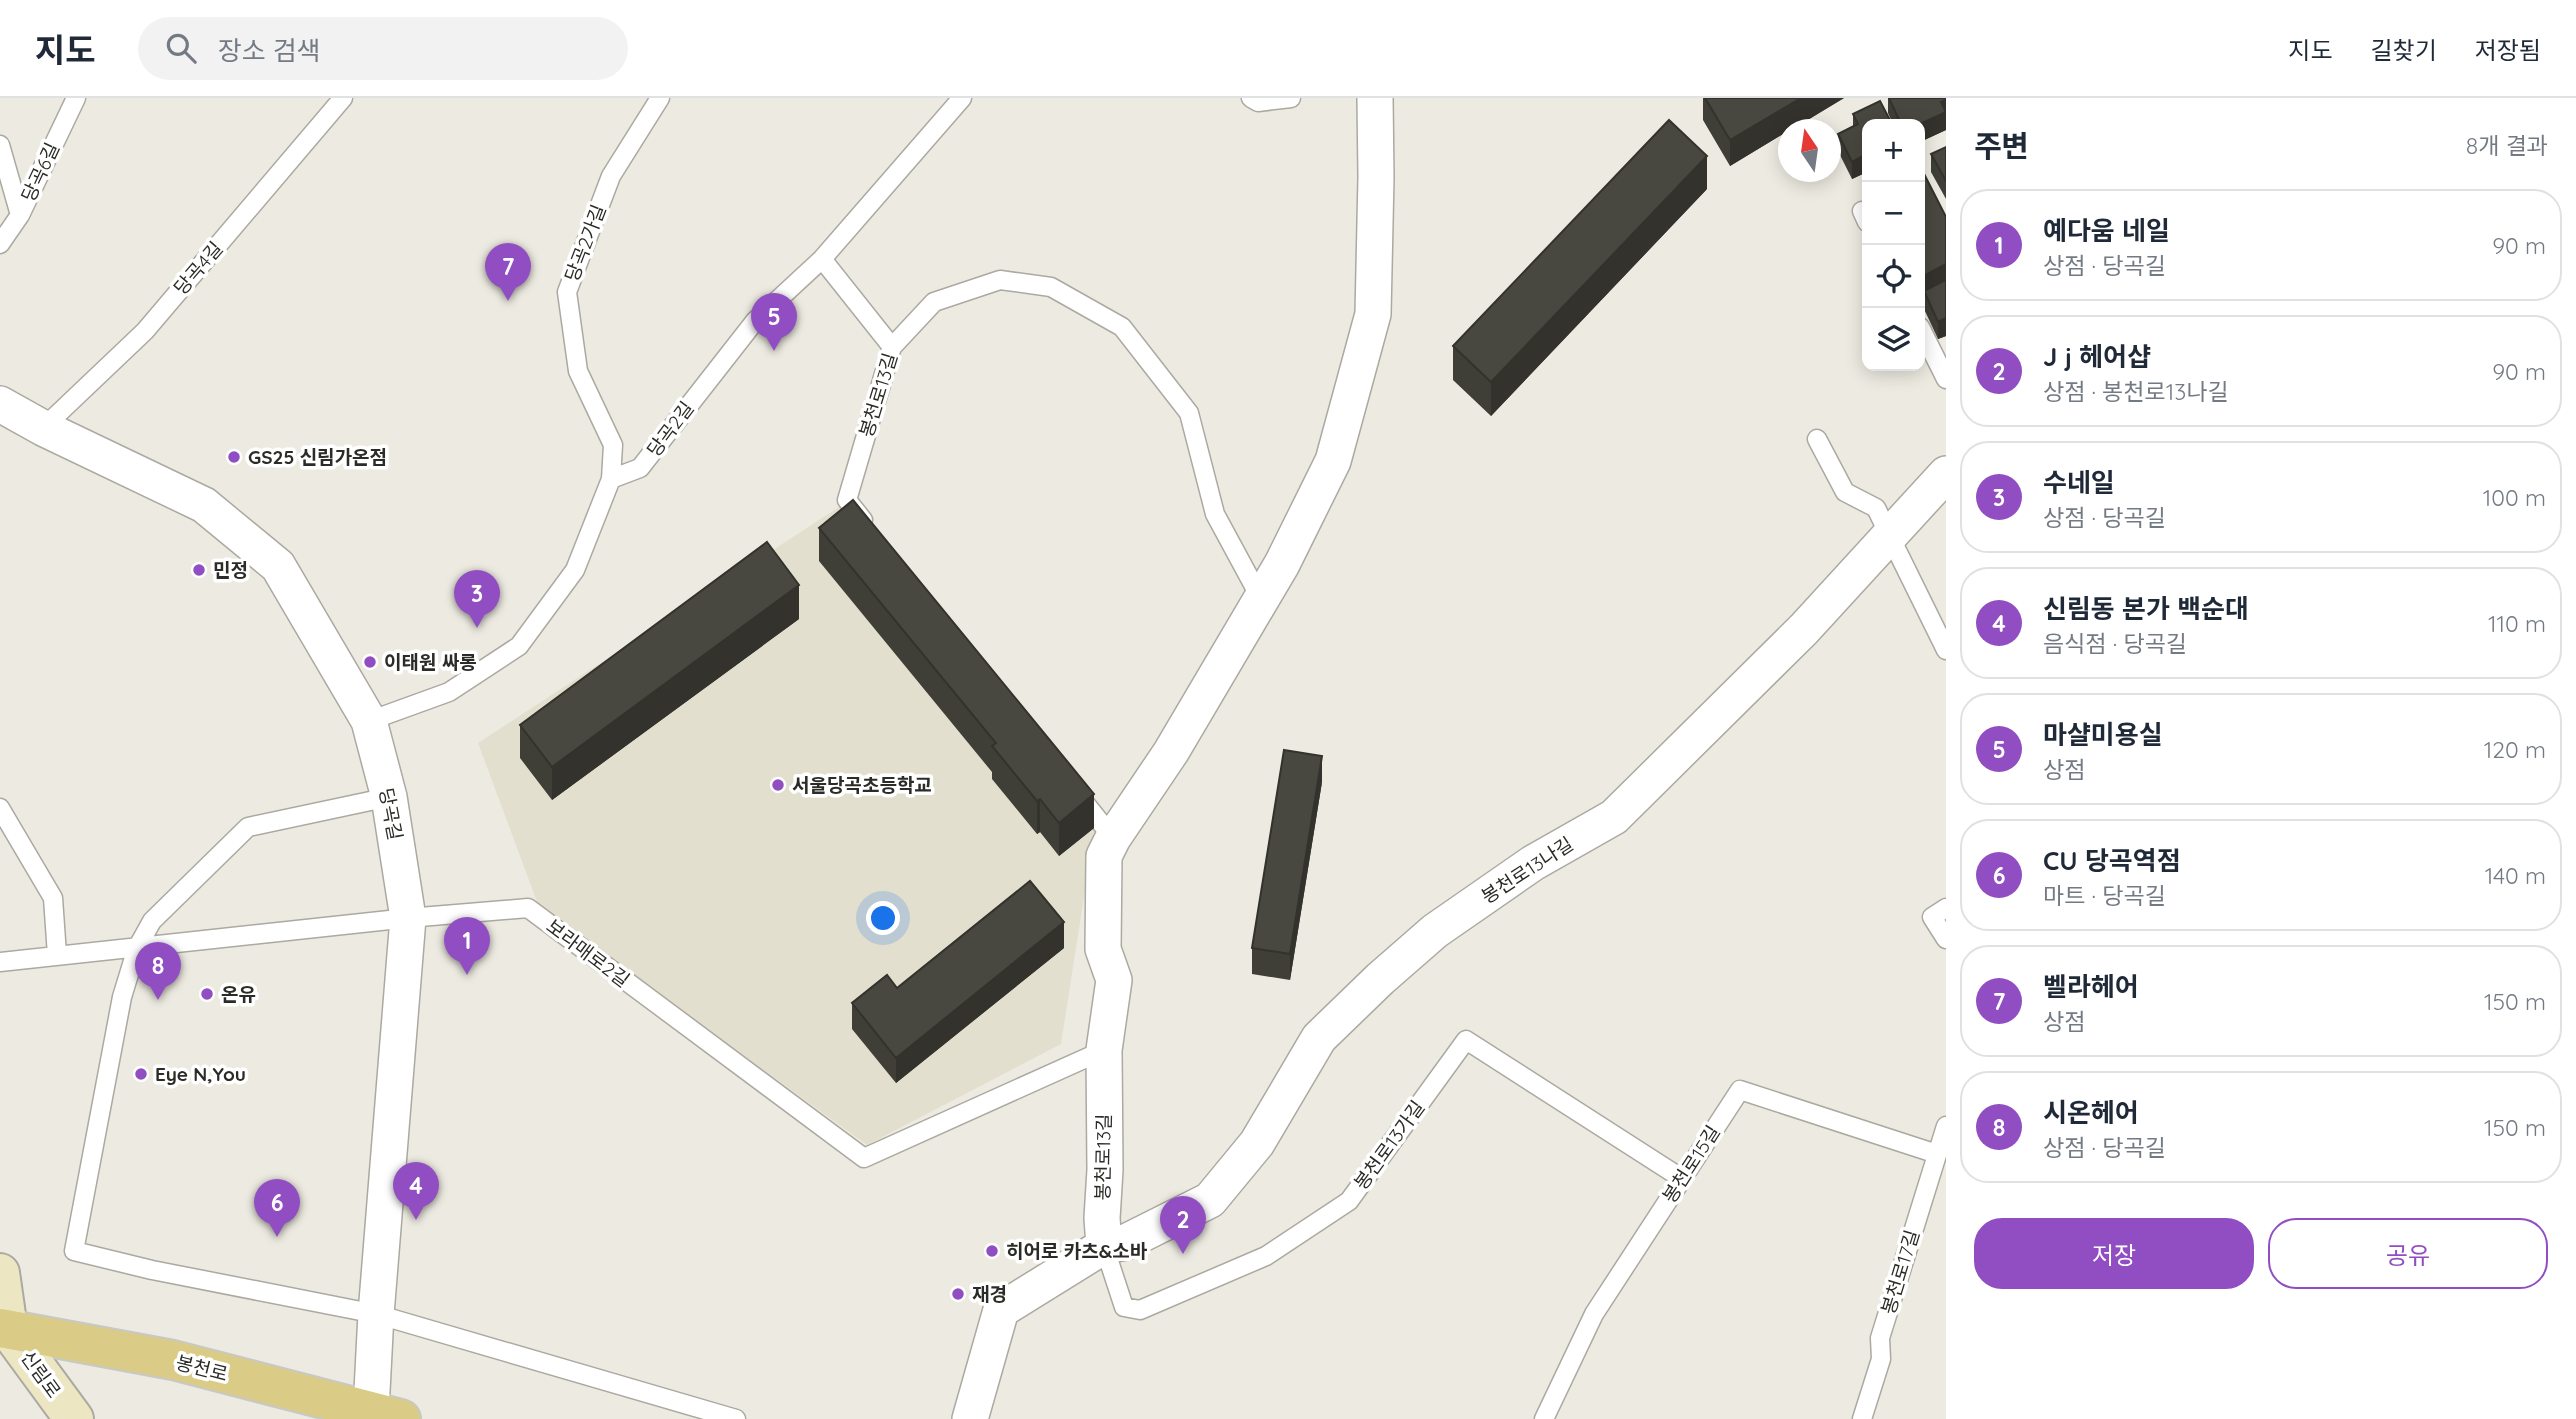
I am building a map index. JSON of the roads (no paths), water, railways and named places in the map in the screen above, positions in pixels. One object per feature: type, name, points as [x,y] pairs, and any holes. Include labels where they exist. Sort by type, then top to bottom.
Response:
[{"type":"main road","points":[[0,1273],[3,1327]]},
{"type":"main road","name":"봉천로","points":[[3,1327],[173,1360],[386,1415]]},
{"type":"main road","name":"신림로","points":[[3,1327],[74,1419]]},
{"type":"street","name":"봉천로13길","points":[[1104,1246],[1104,1050],[1114,980],[1103,949],[1104,856],[1113,838],[1171,752],[1282,564],[1333,461],[1373,314],[1375,98]]},
{"type":"street","name":"당곡길","points":[[0,404],[43,428],[204,505],[278,566],[369,721],[389,797],[408,918],[376,1314],[386,1415]]},
{"type":"street","name":"봉천로13나길","points":[[1104,1246],[1126,1242],[1210,1200],[1257,1143],[1319,1038],[1380,979],[1446,923],[1532,863],[1614,817],[1804,629],[1946,474]]},
{"type":"street","points":[[970,1419],[1001,1310],[1104,1246]]},
{"type":"lane","name":"당곡6길","points":[[0,244],[20,215],[76,98]]},
{"type":"lane","name":"당곡4길","points":[[43,428],[145,331],[343,98]]},
{"type":"lane","name":"당곡2가길","points":[[611,479],[613,446],[578,371],[567,292],[611,176],[660,98]]},
{"type":"lane","name":"당곡2길","points":[[611,479],[640,468],[755,321],[822,259],[962,98]]},
{"type":"lane","points":[[1251,98],[1258,102],[1291,98]]},
{"type":"lane","points":[[0,145],[20,215]]},
{"type":"lane","points":[[822,259],[892,347]]},
{"type":"lane","name":"봉천로13길","points":[[872,533],[846,500],[892,347],[934,302],[1000,280],[1051,287],[1122,327],[1189,413],[1215,514],[1261,599]]},
{"type":"lane","points":[[1925,337],[1946,379]]},
{"type":"lane","points":[[1817,439],[1845,492],[1876,508],[1946,650]]},
{"type":"lane","points":[[369,721],[449,692],[519,646],[575,570],[611,479]]},
{"type":"lane","points":[[1070,784],[1113,838]]},
{"type":"lane","points":[[389,797],[248,827],[152,921],[137,948],[122,997],[74,1251],[152,1270],[376,1314],[736,1419]]},
{"type":"lane","points":[[0,808],[52,898],[57,955]]},
{"type":"lane","name":"보라매로2길","points":[[0,962],[408,918],[528,908],[864,1158],[1104,1050]]},
{"type":"lane","points":[[1946,908],[1932,917],[1946,939]]},
{"type":"lane","name":"봉천로13가길","points":[[1104,1246],[1125,1307],[1140,1310],[1266,1256],[1349,1201],[1465,1040],[1681,1178]]},
{"type":"lane","name":"봉천로15길","points":[[1544,1419],[1594,1314],[1740,1090],[1937,1154]]},
{"type":"lane","name":"봉천로17길","points":[[1862,1419],[1881,1359],[1880,1338],[1946,1126]]},
{"type":"place","name":"벨라헤어","points":[[508,301]]},
{"type":"place","name":"마샬미용실","points":[[774,351]]},
{"type":"place","name":"GS25 신림가온점","points":[[234,457]]},
{"type":"place","name":"민정","points":[[199,570]]},
{"type":"place","name":"수네일","points":[[477,628]]},
{"type":"place","name":"이태원 싸롱","points":[[370,662]]},
{"type":"place","name":"서울당곡초등학교","points":[[778,785]]},
{"type":"place","name":"예다움 네일","points":[[467,975]]},
{"type":"place","name":"온유","points":[[207,994]]},
{"type":"place","name":"시온헤어","points":[[158,1000]]},
{"type":"place","name":"Eye N,You","points":[[141,1074]]},
{"type":"place","name":"신림동 본가 백순대","points":[[416,1220]]},
{"type":"place","name":"CU 당곡역점","points":[[277,1237]]},
{"type":"place","name":"히어로 카츠&소바","points":[[992,1251]]},
{"type":"place","name":"J j 헤어샵","points":[[1183,1254]]},
{"type":"place","name":"재경","points":[[958,1294]]}]
